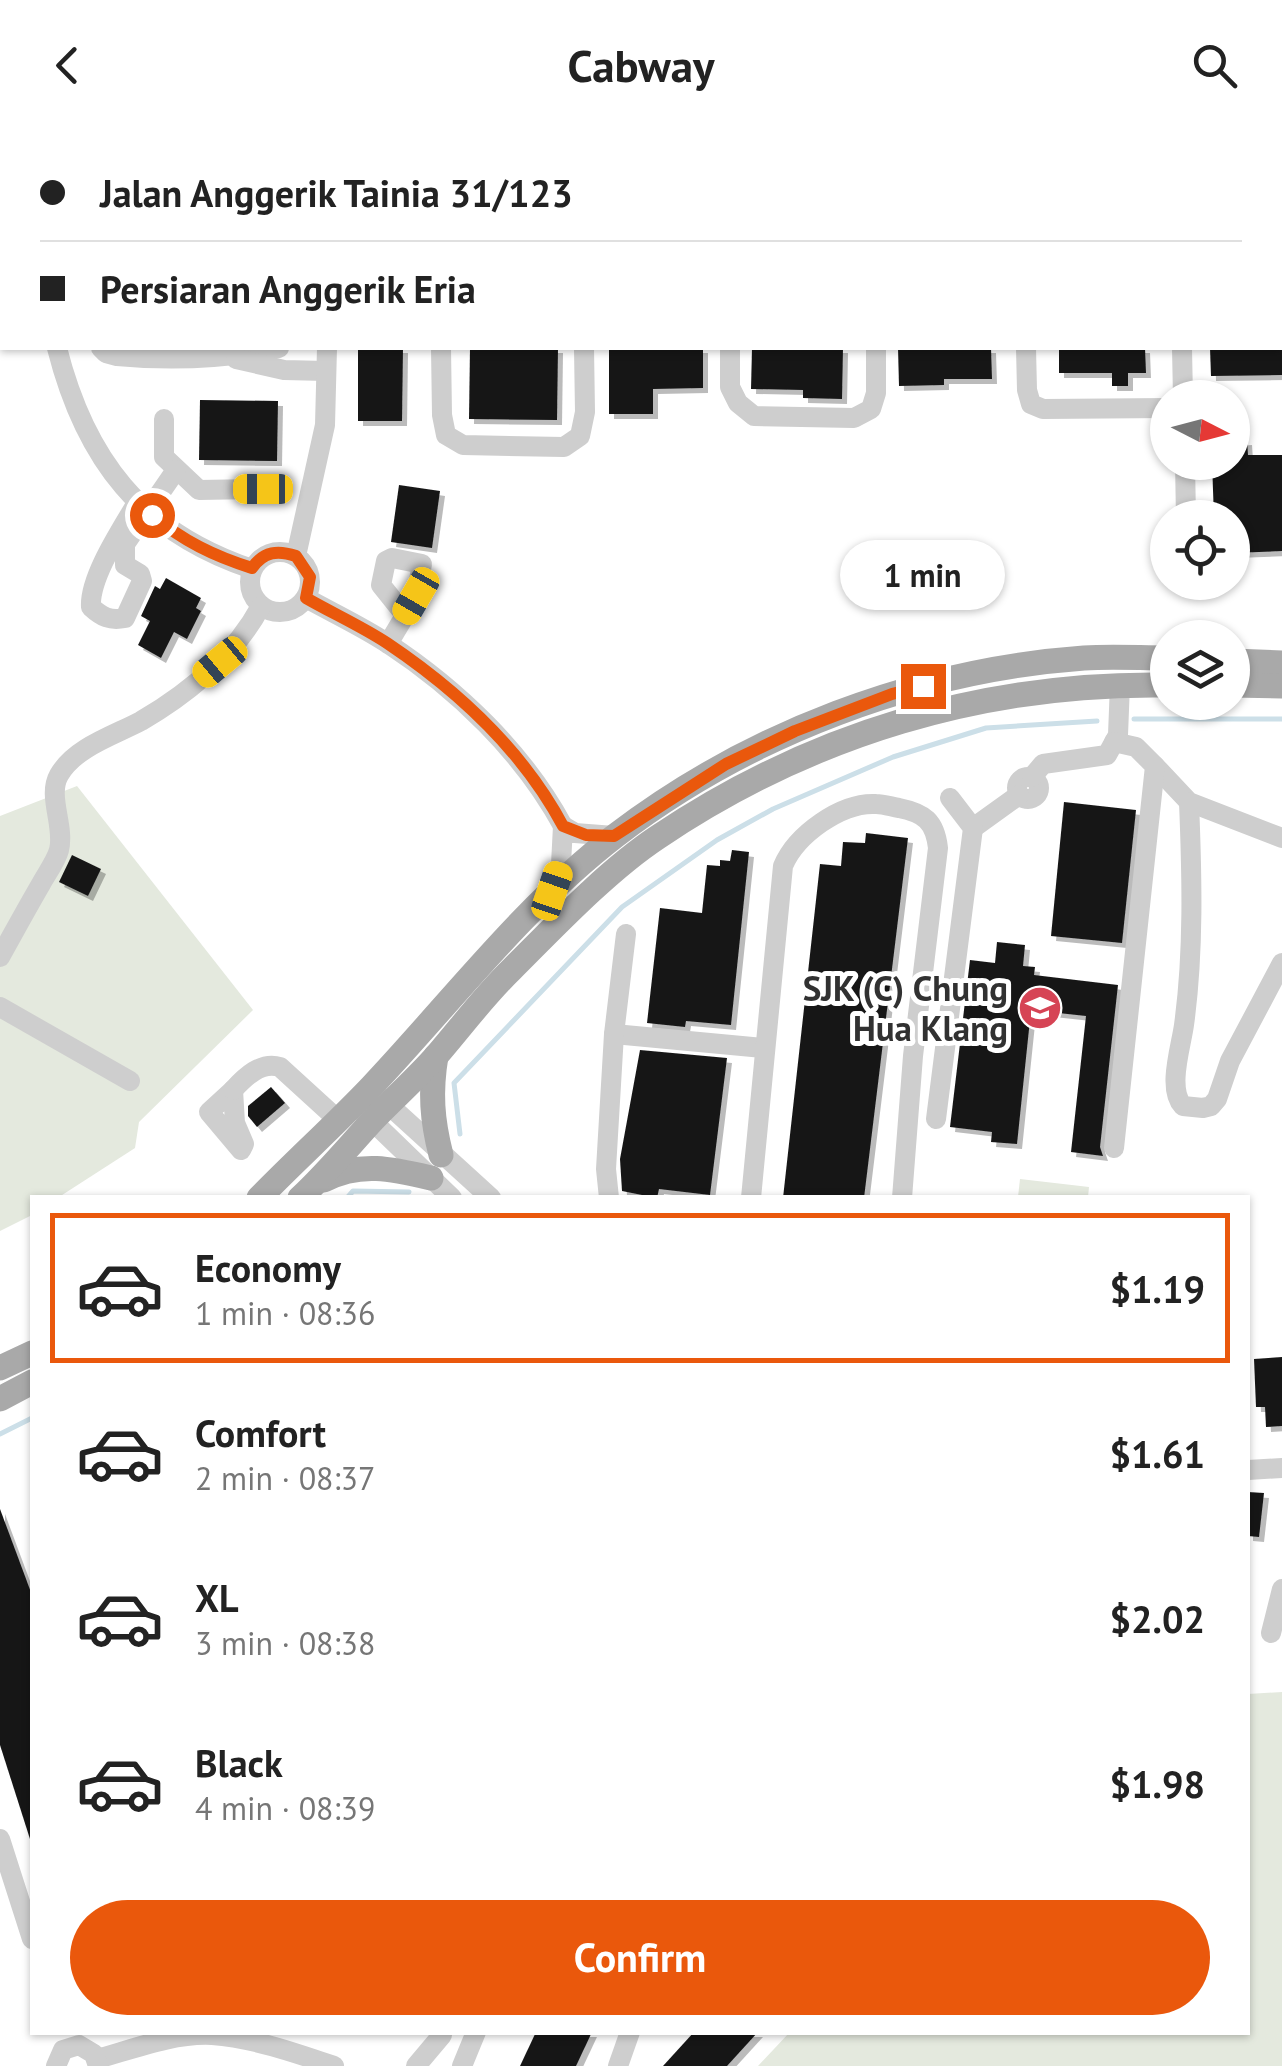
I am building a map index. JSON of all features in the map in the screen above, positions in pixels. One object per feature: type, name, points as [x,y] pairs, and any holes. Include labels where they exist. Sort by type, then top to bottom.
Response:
[{"type":"main road","points":[[307,1191],[365,1107],[552,891],[614,836],[726,764],[795,731],[892,694],[984,672],[1085,658],[1150,658]]},
{"type":"main road","points":[[1250,661],[1282,663]]},
{"type":"main road","points":[[262,1195],[365,1107],[436,1056],[472,1011],[583,901],[656,838],[736,789],[784,765],[898,720],[1028,693],[1150,684]]},
{"type":"main road","points":[[1250,686],[1282,686]]},
{"type":"main road","points":[[307,1191],[342,1170],[436,1166],[430,1090],[436,1056]]},
{"type":"main road","points":[[0,1368],[30,1354]]},
{"type":"main road","points":[[0,1399],[30,1383]]},
{"type":"street","points":[[58,350],[81,421],[120,483],[176,535],[252,568]]},
{"type":"street","points":[[103,350],[142,358],[189,354],[284,370],[326,371]]},
{"type":"street","points":[[229,358],[271,350]]},
{"type":"street","points":[[281,350],[284,370]]},
{"type":"street","points":[[296,556],[273,552],[252,568],[250,589],[270,612],[290,611],[306,598],[310,577],[296,556],[325,425],[325,350]]},
{"type":"street","points":[[441,350],[446,435],[464,444],[564,447],[580,436],[585,412],[584,350]]},
{"type":"street","points":[[730,350],[730,387],[738,404],[754,416],[854,418],[871,409],[876,393],[876,350]]},
{"type":"street","points":[[1026,350],[1027,390],[1032,404],[1043,409],[1150,408]]},
{"type":"street","points":[[1182,350],[1183,380]]},
{"type":"street","points":[[164,419],[164,457],[199,490],[263,489]]},
{"type":"street","points":[[103,566],[125,564],[140,574],[142,581],[125,618],[100,616],[91,598],[103,566],[142,505],[176,470]]},
{"type":"street","points":[[125,564],[125,544],[142,505]]},
{"type":"street","points":[[306,598],[388,644],[474,712],[516,754],[563,826],[586,835],[614,836]]},
{"type":"street","points":[[0,957],[59,852],[55,792],[58,776],[79,754],[143,719],[220,662],[246,634],[261,606]]},
{"type":"street","points":[[388,644],[405,615]]},
{"type":"street","points":[[972,828],[1026,786],[1043,764],[1107,754],[1118,736],[1120,684]]},
{"type":"street","points":[[1114,742],[1136,747],[1189,802],[1282,838]]},
{"type":"street","points":[[1114,1148],[1156,766]]},
{"type":"street","points":[[936,1119],[972,828],[950,798]]},
{"type":"street","points":[[1189,802],[1186,1016],[1176,1092],[1183,1106],[1210,1106],[1217,1100],[1230,1061],[1282,963]]},
{"type":"street","points":[[750,1195],[782,866],[790,848],[842,813],[875,804],[920,812],[936,830],[938,848],[912,1056],[902,1195]]},
{"type":"street","points":[[552,891],[561,864],[563,826]]},
{"type":"street","points":[[609,1195],[606,1168],[614,1034],[626,934]]},
{"type":"street","points":[[0,1008],[130,1081]]},
{"type":"street","points":[[614,1034],[763,1048]]},
{"type":"street","points":[[233,1090],[235,1123],[244,1144],[241,1150],[209,1112],[233,1090],[261,1067],[271,1064],[365,1107],[436,1166],[486,1195]]},
{"type":"street","points":[[436,1166],[450,1195]]},
{"type":"street","points":[[1250,1470],[1282,1468]]},
{"type":"street","points":[[1271,1633],[1282,1590]]},
{"type":"street","points":[[0,1839],[30,1933]]},
{"type":"street","points":[[56,2066],[66,2040],[85,2047],[98,2063],[182,2037],[202,2035]]},
{"type":"street","points":[[216,2035],[334,2066]]},
{"type":"street","points":[[416,2066],[442,2035]]},
{"type":"street","points":[[430,2066],[443,2035]]},
{"type":"street","points":[[462,2066],[475,2035]]},
{"type":"street","points":[[618,2066],[628,2038]]},
{"type":"shaded area","points":[[77,786],[253,1010],[139,1122],[135,1148],[62,1195],[30,1195],[30,1216],[0,1231],[0,816]]},
{"type":"shaded area","points":[[1020,1179],[1089,1187],[1088,1195],[1018,1195]]},
{"type":"shaded area","points":[[1282,1692],[1282,2066],[758,2066],[787,2035],[1250,2035],[1250,1694]]},
{"type":"building","points":[[358,350],[403,350],[402,421],[358,421]]},
{"type":"building","points":[[470,350],[558,350],[557,420],[469,419]]},
{"type":"building","points":[[609,350],[703,350],[703,388],[653,389],[653,414],[609,414]]},
{"type":"building","points":[[752,350],[843,350],[842,399],[803,398],[803,390],[751,389]]},
{"type":"building","points":[[898,350],[991,350],[992,379],[944,379],[944,385],[899,386]]},
{"type":"building","points":[[1059,350],[1145,350],[1146,373],[1128,373],[1128,386],[1112,386],[1112,373],[1059,373]]},
{"type":"building","points":[[1210,350],[1282,350],[1282,375],[1211,376]]},
{"type":"building","points":[[200,400],[278,401],[277,461],[199,460]]},
{"type":"building","points":[[1250,455],[1282,455],[1282,551],[1250,552],[1250,500],[1213,500],[1213,480],[1250,480]]},
{"type":"building","points":[[399,485],[440,491],[432,548],[391,542]]},
{"type":"building","points":[[166,578],[201,598],[196,608],[201,611],[187,639],[174,632],[161,658],[138,645],[150,621],[141,616],[155,586],[160,589]]},
{"type":"building","points":[[1064,802],[1136,810],[1122,943],[1051,936]]},
{"type":"building","points":[[866,833],[908,838],[864,1195],[783,1195],[820,864],[841,866],[843,842],[865,843]]},
{"type":"building","points":[[732,850],[749,852],[731,1025],[686,1021],[685,1027],[647,1023],[660,908],[702,913],[707,865],[720,866],[720,860],[730,861]]},
{"type":"building","points":[[72,855],[101,869],[88,896],[59,882]]},
{"type":"building","points":[[997,942],[1025,945],[1023,966],[1035,967],[1034,975],[1118,985],[1100,1147],[1103,1156],[1071,1152],[1086,1016],[1031,1010],[1017,1144],[991,1142],[992,1132],[950,1127],[970,960],[995,963]]},
{"type":"building","points":[[640,1050],[727,1058],[710,1195],[659,1189],[658,1195],[622,1191],[620,1159]]},
{"type":"building","points":[[271,1087],[285,1103],[257,1127],[248,1116],[248,1106]]},
{"type":"building","points":[[1282,1357],[1282,1426],[1266,1427],[1265,1407],[1256,1407],[1254,1359]]},
{"type":"building","points":[[1250,1492],[1264,1493],[1259,1537],[1250,1536]]},
{"type":"building","points":[[0,1509],[30,1590],[30,1839],[0,1745]]},
{"type":"building","points":[[535,2035],[591,2035],[576,2066],[520,2066]]},
{"type":"building","points":[[691,2035],[755,2035],[727,2066],[663,2066]]},
{"type":"waterway","points":[[1134,719],[1282,719]]},
{"type":"waterway","points":[[460,1134],[454,1083],[622,907],[717,840],[773,809],[893,757],[986,728],[1097,721]]},
{"type":"waterway","points":[[350,1195],[353,1191],[409,1192]]},
{"type":"waterway","points":[[0,1434],[30,1419]]},
{"type":"place","name":"SJK (C) Chung Hua Klang","points":[[1040,1008]]},
{"type":"route","points":[[152,515],[210,555],[252,568],[273,552],[296,556],[310,577],[306,598],[388,644],[474,712],[516,754],[563,826],[586,835],[614,836],[726,764],[795,731],[923,686]]}]
